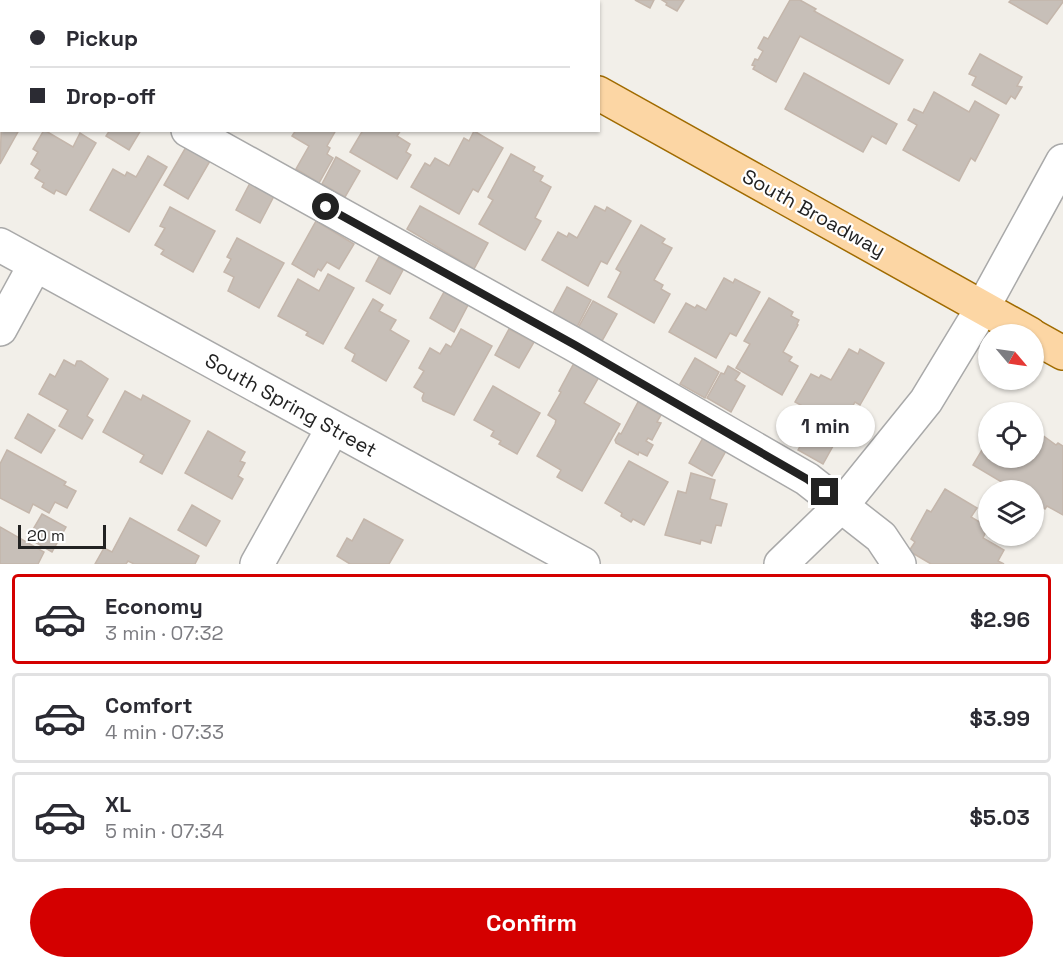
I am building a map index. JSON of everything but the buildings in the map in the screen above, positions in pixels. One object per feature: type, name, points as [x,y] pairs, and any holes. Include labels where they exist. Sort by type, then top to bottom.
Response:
[{"type":"main road","name":"South Broadway","points":[[600,94],[1013,324]]},
{"type":"main road","name":"South Broadway","points":[[1044,342],[1063,354]]},
{"type":"street","points":[[192,132],[595,357],[807,479],[881,537],[899,564]]},
{"type":"street","points":[[781,564],[842,505],[926,401],[983,307],[1063,161]]},
{"type":"street","name":"South Spring Street","points":[[0,245],[583,564]]},
{"type":"street","points":[[0,329],[35,265]]},
{"type":"street","points":[[257,564],[333,428]]},
{"type":"route","points":[[326,207],[575,345],[807,479],[825,492]]}]
